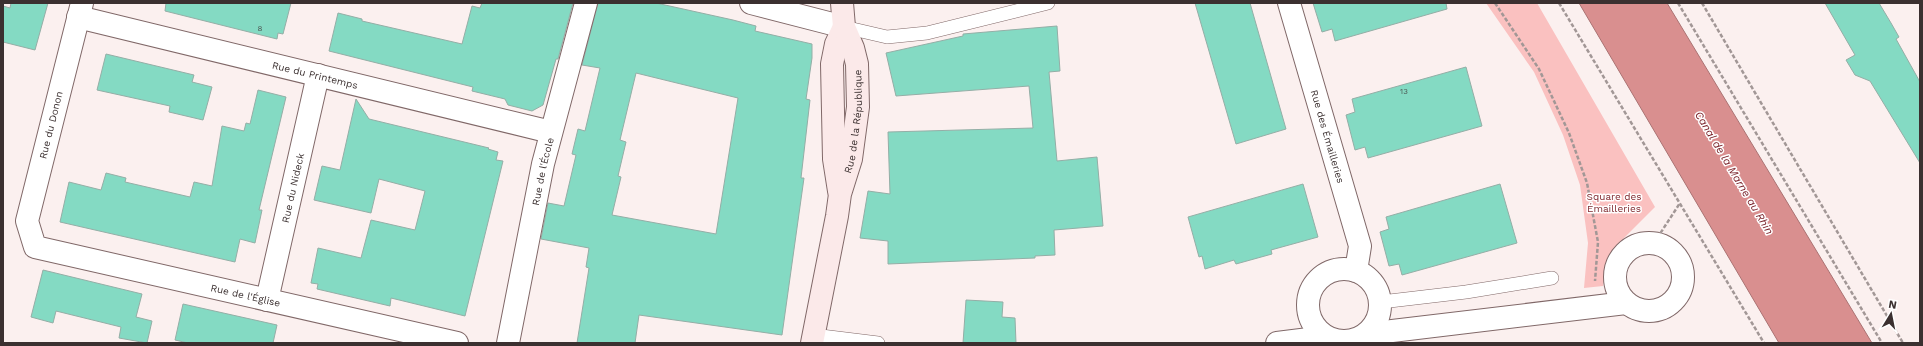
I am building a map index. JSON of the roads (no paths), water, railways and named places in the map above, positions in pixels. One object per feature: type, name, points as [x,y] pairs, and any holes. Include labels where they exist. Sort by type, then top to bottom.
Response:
[{"type":"main road","name":"Rue de la République","points":[[813,339],[840,194],[851,159],[858,107],[857,64],[853,48],[844,27],[842,3]]},
{"type":"street","name":"Rue de l'École","points":[[508,343],[551,132],[586,3]]},
{"type":"street","points":[[751,3],[844,27]]},
{"type":"street","name":"Rue des Émailleries","points":[[1289,3],[1360,246],[1356,271]]},
{"type":"street","name":"Rue du Printemps","points":[[80,10],[318,75],[551,132]]},
{"type":"street","name":"Rue du Donon","points":[[35,247],[27,221],[80,10]]},
{"type":"street","name":"Rue du Nideck","points":[[267,300],[318,75]]},
{"type":"street","points":[[1367,334],[1378,320],[1381,302],[1373,283],[1366,276],[1356,271],[1345,269],[1333,270],[1322,276],[1314,284],[1309,295],[1307,307],[1310,319],[1316,329],[1325,337],[1336,341],[1347,342],[1358,339],[1367,334],[1626,303],[1636,309],[1647,312],[1659,310],[1669,305],[1677,296],[1682,286],[1683,274],[1680,263],[1674,253],[1664,246],[1654,243],[1643,243],[1632,247],[1623,253],[1617,262],[1614,273],[1615,284],[1619,294],[1626,303]]},
{"type":"street","name":"Rue de l'Église","points":[[35,247],[457,343]]},
{"type":"street","points":[[1277,343],[1325,337]]},
{"type":"lane","points":[[844,27],[887,37],[927,34],[1048,3]]},
{"type":"lane","points":[[1381,302],[1466,292],[1552,278]]},
{"type":"lane","points":[[813,339],[878,343]]},
{"type":"water","name":"Canal de la Marne au Rhin","points":[[1579,3],[1667,3],[1872,343],[1779,343]]},
{"type":"park label","name":"Square des Émailleries","points":[[1614,202]]}]
